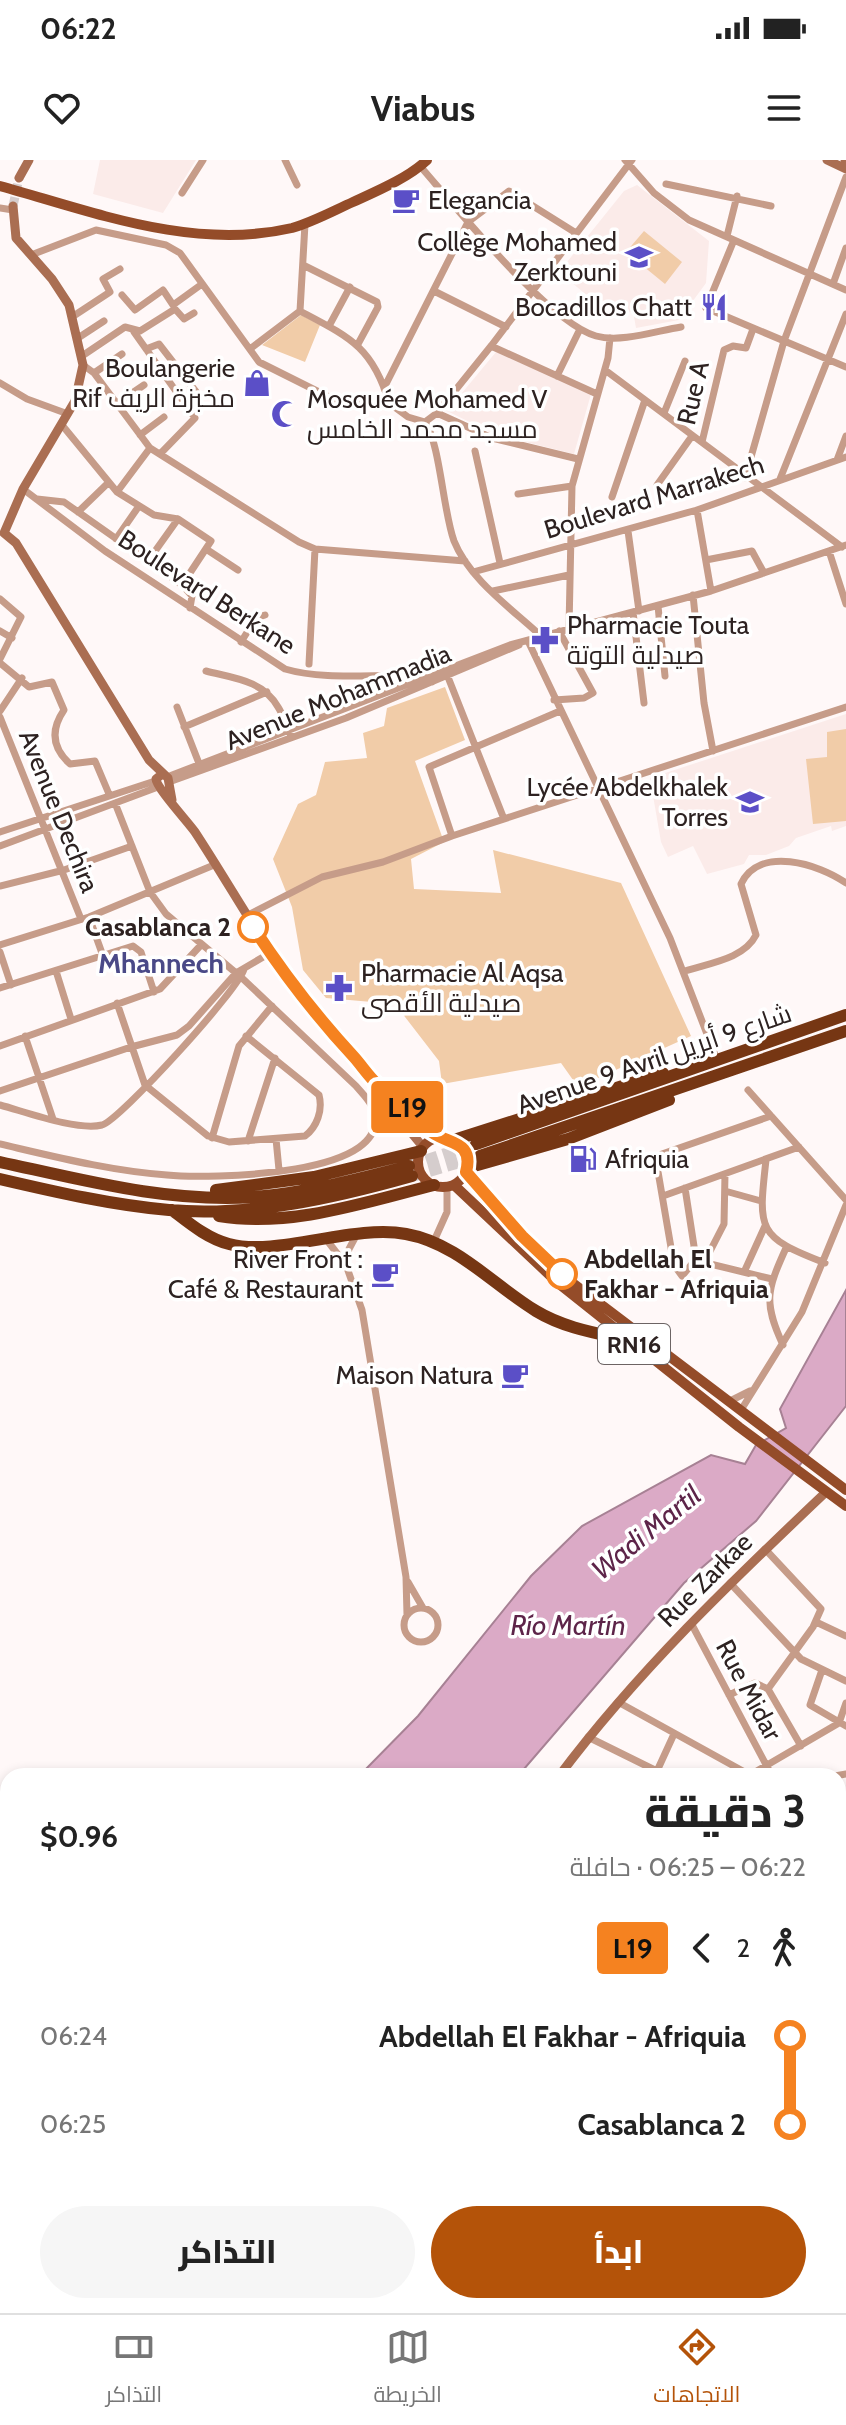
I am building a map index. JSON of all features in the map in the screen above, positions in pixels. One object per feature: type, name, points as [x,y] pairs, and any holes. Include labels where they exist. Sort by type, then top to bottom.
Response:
[{"type":"highway","name":"Avenue 9 Avril شارع 9 أبريل","points":[[846,1015],[478,1150],[694,1086],[846,1031]]},
{"type":"highway","points":[[454,1140],[636,1079],[686,1072]]},
{"type":"highway","points":[[467,1170],[651,1108],[694,1086]]},
{"type":"highway","points":[[184,1195],[314,1177],[422,1149]]},
{"type":"highway","points":[[0,1162],[101,1185],[184,1195],[268,1196],[411,1171],[318,1200],[205,1212]]},
{"type":"highway","points":[[0,1179],[102,1202],[236,1218],[278,1218],[445,1186]]},
{"type":"highway","points":[[172,1210],[213,1237],[241,1246],[358,1234],[402,1233],[434,1241],[538,1313],[575,1328],[628,1340]]},
{"type":"main road","points":[[0,186],[175,231],[238,235],[305,224],[424,163]]},
{"type":"main road","points":[[422,1149],[437,1138],[454,1140]]},
{"type":"main road","name":"RN16","points":[[454,1140],[466,1153],[467,1170],[522,1236],[566,1278],[846,1490]]},
{"type":"main road","name":"RN16","points":[[422,1149],[419,1168],[445,1186],[628,1340],[846,1506]]},
{"type":"main road","points":[[445,1186],[467,1170]]},
{"type":"street","points":[[19,178],[29,160]]},
{"type":"street","points":[[182,193],[203,160]]},
{"type":"street","points":[[285,160],[297,185]]},
{"type":"street","points":[[827,160],[846,169]]},
{"type":"street","points":[[425,422],[437,413],[506,327],[629,161],[654,193],[689,220],[846,290]]},
{"type":"street","points":[[424,163],[468,222],[533,290],[580,329],[593,336],[610,338],[681,327]]},
{"type":"street","points":[[745,478],[784,341],[846,177]]},
{"type":"street","points":[[666,184],[737,196],[771,206]]},
{"type":"street","points":[[384,388],[468,222],[506,191],[517,193],[576,233]]},
{"type":"street","points":[[737,196],[731,238],[706,308],[846,367]]},
{"type":"street","points":[[0,208],[13,208],[16,238],[60,289],[72,317],[83,360],[80,390],[23,489],[9,531],[172,800],[270,953],[310,1008],[379,1085],[399,1099],[437,1138]]},
{"type":"street","points":[[250,349],[300,311],[305,224]]},
{"type":"street","points":[[31,255],[96,230],[144,240],[180,253],[259,362],[333,399],[389,403],[408,417],[425,422]]},
{"type":"street","points":[[833,284],[846,248]]},
{"type":"street","points":[[303,265],[378,304],[358,344]]},
{"type":"street","points":[[72,317],[110,292],[103,279],[120,269]]},
{"type":"street","points":[[134,332],[174,307],[202,284]]},
{"type":"street","points":[[329,326],[350,287]]},
{"type":"street","points":[[122,295],[135,310],[163,290],[184,319],[194,313]]},
{"type":"street","points":[[434,291],[506,327]]},
{"type":"street","points":[[300,311],[358,344],[370,356],[389,403]]},
{"type":"street","points":[[780,479],[846,314]]},
{"type":"street","points":[[78,338],[104,321]]},
{"type":"street","points":[[83,360],[125,327],[134,332],[195,418],[160,454]]},
{"type":"street","points":[[557,376],[580,329]]},
{"type":"street","name":"Rue A","points":[[702,442],[724,350],[729,346],[746,348],[753,329]]},
{"type":"street","points":[[569,628],[572,486],[605,370],[610,338]]},
{"type":"street","points":[[146,349],[159,344],[197,393]]},
{"type":"street","points":[[491,346],[597,394]]},
{"type":"street","points":[[94,373],[122,354]]},
{"type":"street","points":[[83,360],[150,448],[286,535],[315,549],[465,561]]},
{"type":"street","points":[[664,413],[685,361]]},
{"type":"street","points":[[605,370],[745,478],[844,546]]},
{"type":"street","points":[[0,383],[27,399],[68,414]]},
{"type":"street","points":[[116,404],[144,385]]},
{"type":"street","points":[[612,497],[645,400]]},
{"type":"street","points":[[437,413],[492,438],[578,459]]},
{"type":"street","points":[[140,435],[164,417]]},
{"type":"street","points":[[425,422],[431,437],[447,517],[465,561],[541,636]]},
{"type":"street","points":[[62,425],[117,492],[154,515],[178,519],[211,541],[182,585]]},
{"type":"street","points":[[657,485],[692,436]]},
{"type":"street","points":[[837,460],[846,436]]},
{"type":"street","points":[[117,492],[150,448]]},
{"type":"street","points":[[475,451],[500,563]]},
{"type":"street","name":"Boulevard Marrakech","points":[[473,572],[697,510],[846,457]]},
{"type":"street","points":[[78,512],[108,483]]},
{"type":"street","points":[[518,494],[572,486]]},
{"type":"street","name":"Boulevard Berkane","points":[[23,489],[273,664],[296,672],[387,674],[431,679]]},
{"type":"street","points":[[35,498],[57,499],[182,585],[192,596],[190,608]]},
{"type":"street","points":[[116,539],[139,506]]},
{"type":"street","points":[[697,510],[711,591]]},
{"type":"street","points":[[148,561],[178,519]]},
{"type":"street","points":[[628,531],[644,703]]},
{"type":"street","name":"Avenue Mohammadia","points":[[291,735],[541,636],[711,591],[844,546]]},
{"type":"street","points":[[206,549],[238,570]]},
{"type":"street","points":[[309,664],[315,549]]},
{"type":"street","points":[[706,560],[752,551],[764,573]]},
{"type":"street","points":[[829,551],[846,604]]},
{"type":"street","points":[[493,591],[569,575]]},
{"type":"street","points":[[693,595],[704,703],[713,751]]},
{"type":"street","points":[[0,599],[20,613],[18,626],[0,661],[32,687],[49,682],[56,685],[65,706],[53,733],[62,756],[70,764],[94,760],[109,794]]},
{"type":"street","points":[[658,606],[665,676]]},
{"type":"street","points":[[241,642],[256,618],[265,615]]},
{"type":"street","points":[[0,631],[12,638]]},
{"type":"street","points":[[554,700],[590,697],[593,693],[559,631]]},
{"type":"street","points":[[524,643],[685,971],[717,1060]]},
{"type":"street","points":[[206,671],[253,683],[267,692],[278,705],[291,735]]},
{"type":"street","points":[[387,674],[392,693]]},
{"type":"street","points":[[447,674],[504,819]]},
{"type":"street","points":[[0,711],[22,678]]},
{"type":"street","name":"Avenue Mohammadia","points":[[162,782],[431,679]]},
{"type":"street","points":[[184,727],[267,692]]},
{"type":"street","points":[[177,707],[200,769]]},
{"type":"street","points":[[246,916],[302,884],[383,862],[452,836],[846,707]]},
{"type":"street","name":"Avenue Dechira","points":[[0,711],[44,829],[103,956]]},
{"type":"street","points":[[452,836],[429,767],[474,745],[560,711]]},
{"type":"street","points":[[0,832],[109,794],[162,782]]},
{"type":"street","points":[[0,846],[162,782]]},
{"type":"street","points":[[0,1144],[91,1165],[167,1175],[224,1176],[320,1165],[351,1153],[364,1143],[374,1119],[371,1106],[356,1086],[241,974],[166,914],[150,892],[115,803]]},
{"type":"street","points":[[0,886],[64,870],[132,846]]},
{"type":"street","points":[[685,971],[741,953],[751,944],[756,935],[741,884],[745,874],[758,865],[779,860],[829,872],[846,883]]},
{"type":"street","points":[[0,945],[85,918],[214,865]]},
{"type":"street","points":[[0,1046],[165,987],[201,945]]},
{"type":"street","points":[[0,988],[133,946],[141,952],[154,992]]},
{"type":"street","points":[[0,952],[11,985]]},
{"type":"street","points":[[0,1091],[131,1047],[177,1035],[241,974],[270,953]]},
{"type":"street","points":[[56,971],[71,1019]]},
{"type":"street","points":[[0,1105],[92,1126],[107,1123],[125,1110],[182,1047],[241,974]]},
{"type":"street","points":[[117,1003],[145,1085],[212,1138],[248,1141],[309,1133],[319,1116],[319,1095],[246,1036]]},
{"type":"street","points":[[212,1138],[235,1055],[246,1036],[272,1006]]},
{"type":"street","points":[[177,1035],[182,1047]]},
{"type":"street","points":[[25,1036],[53,1119]]},
{"type":"street","points":[[248,1141],[275,1058]]},
{"type":"street","points":[[379,1085],[392,1109],[422,1149]]},
{"type":"street","points":[[744,1412],[752,1390],[783,1345],[825,1263],[846,1202],[748,1090]]},
{"type":"street","points":[[725,1174],[720,1236],[686,1275],[677,1273],[656,1164],[659,1156],[771,1116]]},
{"type":"street","points":[[276,1139],[279,1170]]},
{"type":"street","points":[[663,1196],[799,1147]]},
{"type":"street","points":[[766,1160],[761,1201],[769,1235],[786,1248],[825,1263]]},
{"type":"street","points":[[434,1241],[447,1212],[445,1186]]},
{"type":"street","points":[[685,1188],[700,1261]]},
{"type":"street","points":[[725,1191],[761,1201]]},
{"type":"street","points":[[745,1270],[765,1226]]},
{"type":"street","points":[[346,1265],[349,1249],[358,1234]]},
{"type":"street","points":[[325,1238],[346,1265],[365,1325],[406,1577],[407,1615],[404,1626],[408,1636],[418,1641],[428,1640],[436,1633],[438,1622],[433,1612],[423,1608],[406,1577]]},
{"type":"street","points":[[783,1345],[768,1306],[772,1279],[786,1248]]},
{"type":"street","points":[[700,1261],[772,1279]]},
{"type":"street","points":[[730,1401],[752,1390]]},
{"type":"street","name":"Rue Zarkae","points":[[565,1768],[618,1702],[691,1623],[826,1492]]},
{"type":"street","points":[[765,1549],[820,1606],[816,1622],[768,1689]]},
{"type":"street","points":[[730,1583],[795,1653],[846,1681]]},
{"type":"street","points":[[407,1615],[423,1608]]},
{"type":"street","points":[[816,1622],[846,1636]]},
{"type":"street","name":"Rue Midar","points":[[691,1623],[767,1766]]},
{"type":"street","points":[[822,1670],[810,1705],[843,1724]]},
{"type":"street","points":[[729,1695],[755,1683],[768,1689],[801,1746]]},
{"type":"street","points":[[618,1702],[734,1768]]},
{"type":"street","points":[[843,1724],[846,1703]]},
{"type":"street","points":[[764,1768],[843,1724]]},
{"type":"street","points":[[658,1768],[674,1734]]},
{"type":"street","points":[[588,1737],[651,1768]]},
{"type":"shaded area","points":[[100,160],[196,160],[163,213],[93,194]]},
{"type":"shaded area","name":"Collège Mohamed Zerktouni","points":[[637,185],[709,241],[706,283],[679,320],[636,328],[633,311],[616,314],[613,306],[601,307],[559,272],[624,191]]},
{"type":"shaded area","points":[[644,231],[682,262],[665,284],[626,252]]},
{"type":"shaded area","points":[[301,315],[320,325],[305,362],[262,345]]},
{"type":"shaded area","points":[[496,352],[591,394],[574,454],[494,434],[447,411]]},
{"type":"shaded area","points":[[445,687],[465,740],[415,761],[444,842],[411,859],[414,889],[501,893],[493,850],[621,883],[691,1036],[578,1087],[561,1063],[442,1084],[439,1061],[395,1004],[326,998],[303,970],[292,907],[273,859],[298,804],[316,795],[325,762],[367,758],[363,733],[384,726],[387,708]]},
{"type":"shaded area","name":"Lycée Abdelkhalek Torres","points":[[846,714],[846,826],[832,831],[831,826],[796,838],[789,846],[766,855],[749,855],[744,864],[707,874],[693,846],[668,857],[661,842],[650,778]]},
{"type":"shaded area","points":[[846,729],[846,821],[813,824],[806,759],[827,757],[827,732]]},
{"type":"water","name":"Río Martín","points":[[846,1290],[846,1406],[756,1521],[684,1583],[525,1768],[367,1768],[418,1716],[531,1576],[582,1526],[711,1455],[745,1464],[756,1445],[786,1428],[780,1409]]},
{"type":"tunnel","points":[[13,206],[19,178]]},
{"type":"tunnel","points":[[409,1166],[476,1144]]},
{"type":"tunnel","points":[[412,1176],[480,1156]]},
{"type":"bus line","name":"L19","points":[[253,927],[286,976],[328,1029],[379,1085],[399,1099],[437,1138],[446,1137],[459,1143],[468,1159],[466,1172],[522,1236],[562,1274]]},
{"type":"place","name":"Elegancia","points":[[406,200]]},
{"type":"place","name":"Collège Mohamed Zerktouni","points":[[639,257]]},
{"type":"place","name":"Bocadillos Chatt","points":[[714,307]]},
{"type":"place","name":"Boulangerie Rif مخبزة الريف","points":[[257,383]]},
{"type":"place","name":"Mosquée Mohamed V مسجد محمد الخامس","points":[[285,414]]},
{"type":"place","name":"Pharmacie Touta صيدلية التوتة","points":[[545,640]]},
{"type":"place","name":"Lycée Abdelkhalek Torres","points":[[750,802]]},
{"type":"place","name":"Casablanca 2","points":[[253,927]]},
{"type":"place","name":"Pharmacie Al Aqsa صيدلية الأقصى","points":[[339,988]]},
{"type":"place","name":"Afriquia","points":[[583,1159]]},
{"type":"place","name":"River Front : Café & Restaurant","points":[[385,1274]]},
{"type":"place","name":"Abdellah El Fakhar - Afriquia","points":[[562,1274]]},
{"type":"place","name":"Maison Natura","points":[[515,1375]]},
{"type":"district","name":"Mhannech","points":[[161,963]]},
{"type":"water label","name":"Wadi Martil","points":[[646,1532]]}]
